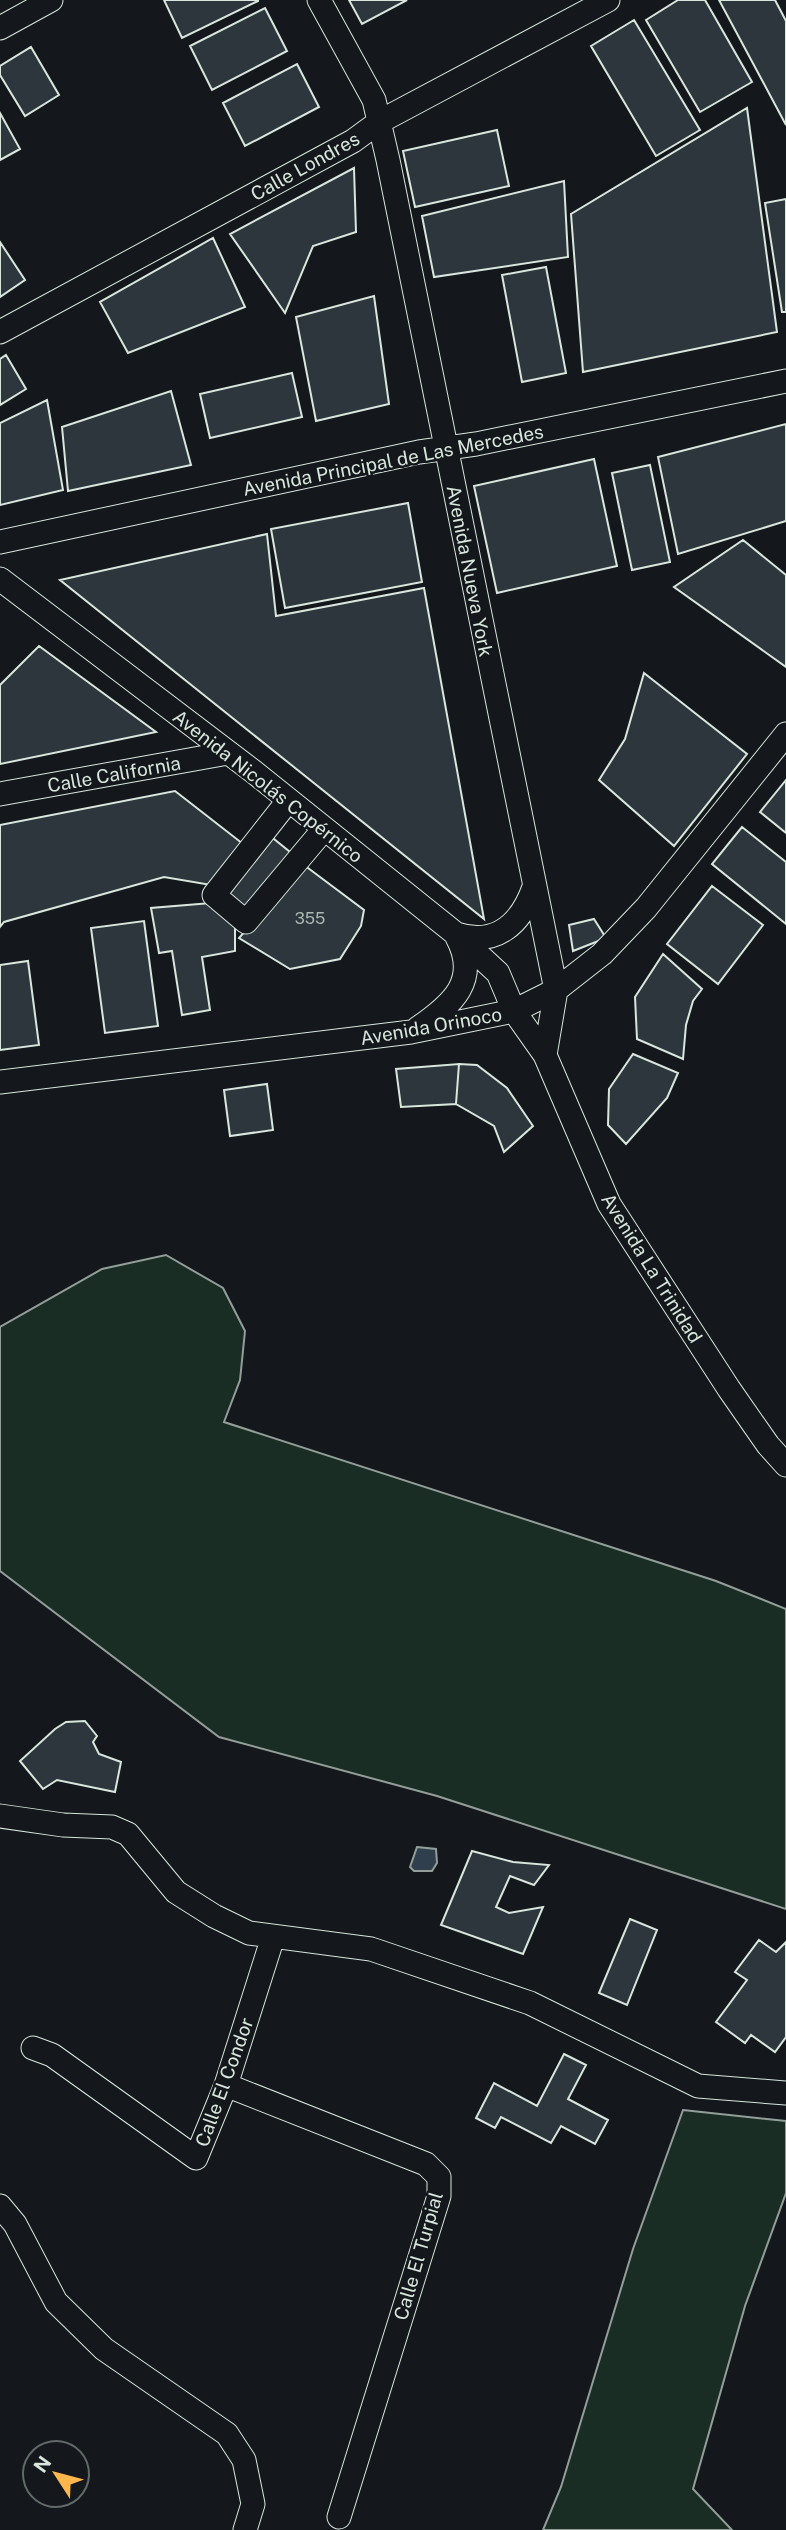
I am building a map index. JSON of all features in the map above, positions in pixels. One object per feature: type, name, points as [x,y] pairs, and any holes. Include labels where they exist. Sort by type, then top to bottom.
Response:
[{"type":"street","points":[[0,28],[51,0]]},
{"type":"street","name":"Avenida Nueva York","points":[[319,0],[374,100],[556,990]]},
{"type":"street","name":"Calle Londres","points":[[0,332],[353,141],[379,122],[608,0]]},
{"type":"street","name":"Avenida Principal de Las Mercedes","points":[[0,542],[445,448],[786,381]]},
{"type":"street","name":"Avenida Nicolás Copérnico","points":[[0,579],[228,753],[456,934],[498,973],[514,1011]]},
{"type":"street","name":"Avenida Orinoco","points":[[0,1082],[411,1032],[514,1011],[556,990],[602,954],[646,908],[786,734]]},
{"type":"street","name":"Calle California","points":[[0,794],[228,753]]},
{"type":"street","points":[[294,805],[214,895],[246,922],[324,829]]},
{"type":"street","points":[[276,841],[294,805]]},
{"type":"street","points":[[456,934],[476,938],[499,935],[519,919],[534,887]]},
{"type":"street","points":[[411,1032],[450,1003],[465,979],[467,963],[456,934]]},
{"type":"street","points":[[545,1055],[556,990]]},
{"type":"street","name":"Avenida La Trinidad","points":[[514,1011],[545,1055],[609,1204],[768,1446],[786,1465]]},
{"type":"street","points":[[0,1816],[63,1825],[112,1827],[128,1834],[176,1892],[214,1916],[249,1933],[371,1950],[530,2003],[698,2086],[786,2093]]},
{"type":"street","name":"Calle El Condor","points":[[33,2048],[52,2054],[196,2158],[226,2085],[273,1937]]},
{"type":"street","name":"Calle El Turpial","points":[[226,2085],[426,2164],[439,2177],[439,2196],[339,2517]]},
{"type":"street","points":[[0,2206],[15,2224],[56,2302],[104,2349],[227,2434],[244,2460],[253,2504],[245,2530]]},
{"type":"green space","points":[[166,1255],[223,1288],[245,1331],[240,1380],[224,1422],[716,1581],[786,1609],[786,1909],[437,1796],[219,1737],[0,1571],[0,1327],[102,1269]]},
{"type":"green space","points":[[683,2110],[786,2121],[786,2193],[745,2306],[693,2489],[732,2530],[543,2530],[561,2487],[633,2249]]},
{"type":"water","points":[[417,1847],[436,1849],[437,1863],[432,1871],[414,1871],[410,1867]]},
{"type":"building","points":[[164,0],[258,0],[258,1],[182,38]]},
{"type":"building","points":[[349,0],[407,0],[362,24]]},
{"type":"building","points":[[678,0],[705,0],[752,82],[700,112],[646,20]]},
{"type":"building","points":[[719,0],[775,0],[786,21],[786,125]]},
{"type":"building","points":[[265,8],[287,51],[212,90],[190,46]]},
{"type":"building","points":[[634,20],[700,130],[656,156],[591,46]]},
{"type":"building","points":[[31,47],[59,95],[25,116],[0,75],[0,66]]},
{"type":"building","points":[[297,64],[319,107],[245,146],[223,103]]},
{"type":"building","points":[[747,108],[777,332],[583,372],[571,214]]},
{"type":"building","points":[[0,113],[20,149],[0,160]]},
{"type":"building","points":[[497,130],[509,186],[415,207],[403,151]]},
{"type":"building","points":[[354,168],[356,232],[313,246],[285,313],[230,234]]},
{"type":"building","points":[[564,181],[568,257],[434,277],[422,216]]},
{"type":"building","points":[[786,199],[786,312],[782,312],[765,203]]},
{"type":"building","points":[[213,238],[245,307],[128,353],[100,302]]},
{"type":"building","points":[[0,242],[25,280],[0,297]]},
{"type":"building","points":[[546,267],[566,373],[522,382],[502,275]]},
{"type":"building","points":[[374,296],[389,404],[316,421],[296,317]]},
{"type":"building","points":[[6,355],[26,389],[0,405],[0,359]]},
{"type":"building","points":[[292,373],[302,417],[210,438],[200,394]]},
{"type":"building","points":[[171,391],[191,465],[68,491],[62,427]]},
{"type":"building","points":[[47,400],[63,490],[0,505],[0,423]]},
{"type":"building","points":[[786,424],[786,521],[678,554],[658,457]]},
{"type":"building","points":[[594,459],[617,566],[497,593],[474,486]]},
{"type":"building","points":[[650,465],[670,562],[632,570],[612,473]]},
{"type":"building","points":[[408,503],[422,582],[285,608],[271,529]]},
{"type":"building","points":[[267,534],[276,616],[424,588],[484,919],[60,580]]},
{"type":"building","points":[[743,540],[786,575],[786,667],[674,587]]},
{"type":"building","points":[[39,646],[156,732],[0,764],[0,685]]},
{"type":"building","points":[[644,673],[747,754],[674,846],[599,780],[625,739]]},
{"type":"building","points":[[786,780],[786,833],[760,812]]},
{"type":"building","points":[[175,791],[247,847],[211,885],[164,877],[4,922],[0,927],[0,825]]},
{"type":"building","points":[[742,827],[786,862],[786,924],[712,864]]},
{"type":"building","points":[[269,835],[295,856],[249,913],[223,893]]},
{"type":"building","points":[[304,865],[364,910],[361,926],[340,959],[290,969],[239,938]]},
{"type":"building","points":[[712,886],[763,925],[718,984],[667,944]]},
{"type":"building","points":[[211,903],[235,926],[235,951],[202,957],[210,1010],[182,1015],[172,951],[159,953],[151,908]]},
{"type":"building","points":[[594,919],[606,938],[573,951],[569,925]]},
{"type":"building","points":[[144,921],[158,1026],[105,1033],[91,928]]},
{"type":"building","points":[[663,954],[702,989],[693,1001],[686,1025],[683,1059],[637,1039],[635,997]]},
{"type":"building","points":[[28,961],[39,1045],[0,1050],[0,965]]},
{"type":"building","points":[[633,1054],[678,1073],[667,1098],[626,1144],[608,1125],[609,1089]]},
{"type":"building","points":[[459,1064],[456,1104],[401,1107],[396,1069]]},
{"type":"building","points":[[459,1064],[477,1065],[507,1088],[533,1126],[504,1152],[494,1126],[456,1104]]},
{"type":"building","points":[[267,1084],[273,1130],[230,1136],[224,1090]]},
{"type":"building","points":[[85,1721],[97,1736],[93,1742],[99,1754],[121,1762],[115,1792],[57,1780],[43,1789],[20,1761],[66,1722]]},
{"type":"building","points":[[472,1851],[513,1862],[549,1865],[534,1885],[510,1876],[496,1907],[509,1913],[543,1907],[523,1954],[441,1925]]},
{"type":"building","points":[[630,1919],[657,1930],[627,2005],[599,1993]]},
{"type":"building","points":[[759,1940],[776,1952],[786,1942],[786,2037],[775,2052],[751,2035],[745,2043],[716,2022],[747,1980],[735,1972]]},
{"type":"building","points":[[564,2054],[586,2065],[568,2099],[608,2120],[595,2144],[561,2126],[551,2143],[501,2117],[495,2128],[476,2118],[494,2083],[537,2106]]}]
